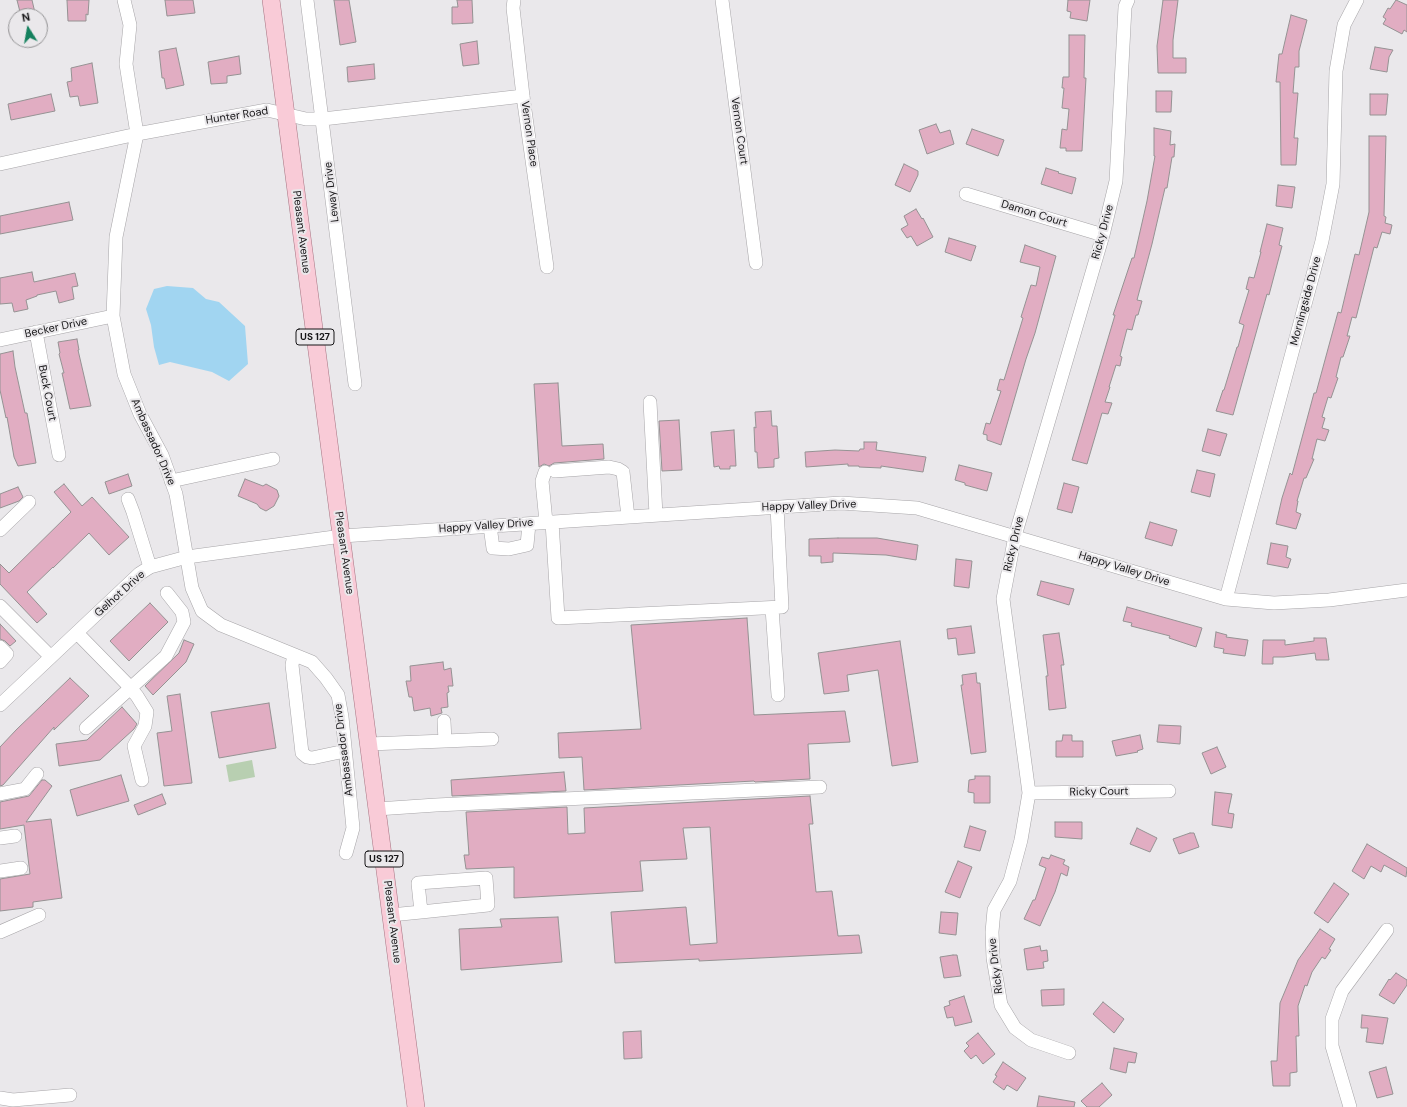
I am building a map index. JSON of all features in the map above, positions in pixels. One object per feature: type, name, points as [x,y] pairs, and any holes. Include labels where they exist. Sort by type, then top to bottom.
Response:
[{"type":"main road","name":"Pleasant Avenue","points":[[271,0],[416,1107]]},
{"type":"street","name":"Ambassador Drive","points":[[124,0],[130,25],[126,64],[136,134],[116,237],[113,316],[124,374],[140,414],[162,455],[176,494],[192,588],[202,611],[221,625],[312,662],[338,695],[342,717],[353,828],[346,853]]},
{"type":"street","name":"Leway Drive","points":[[307,0],[355,384]]},
{"type":"street","name":"Vernon Place","points":[[514,0],[512,8],[547,267]]},
{"type":"street","name":"Vernon Court","points":[[722,0],[756,263]]},
{"type":"street","name":"Ricky Drive","points":[[1069,1052],[1031,1040],[1015,1028],[1001,1005],[993,958],[992,932],[994,910],[1010,882],[1021,840],[1029,793],[1003,599],[1015,536],[1103,235],[1116,181],[1126,7],[1128,0]]},
{"type":"street","name":"Morningside Drive","points":[[1226,599],[1322,241],[1333,184],[1336,71],[1344,25],[1357,0]]},
{"type":"street","name":"Hunter Road","points":[[0,164],[136,134],[267,110],[306,119],[323,119],[523,96]]},
{"type":"street","name":"Damon Court","points":[[966,194],[1103,235]]},
{"type":"street","name":"Becker Drive","points":[[0,340],[113,316]]},
{"type":"street","name":"Buck Court","points":[[36,332],[59,455]]},
{"type":"street","points":[[650,402],[656,515]]},
{"type":"street","points":[[171,481],[273,459]]},
{"type":"street","points":[[628,517],[623,472],[618,468],[609,467],[550,471],[542,480],[549,522],[558,618],[782,607],[777,507]]},
{"type":"street","points":[[128,499],[150,568]]},
{"type":"street","points":[[0,530],[29,502]]},
{"type":"street","name":"Happy Valley Drive","points":[[342,536],[840,503],[917,508],[1226,599],[1274,603],[1330,600],[1407,590]]},
{"type":"street","points":[[490,526],[493,548],[509,549],[527,545],[529,524]]},
{"type":"street","name":"Gelhot Drive","points":[[2,700],[51,657],[139,574],[150,568],[187,557],[342,536]]},
{"type":"street","points":[[86,728],[166,656],[184,622],[182,612],[167,593]]},
{"type":"street","points":[[0,606],[51,657]]},
{"type":"street","points":[[772,608],[778,696]]},
{"type":"street","points":[[77,633],[130,687],[147,712],[145,726],[134,746],[142,780]]},
{"type":"street","points":[[0,647],[7,654],[0,662]]},
{"type":"street","points":[[294,655],[292,665],[302,753],[306,757],[312,758],[345,751]]},
{"type":"street","points":[[444,721],[445,741]]},
{"type":"street","points":[[369,744],[492,739]]},
{"type":"street","points":[[0,794],[25,789],[37,774]]},
{"type":"street","points":[[378,809],[820,787]]},
{"type":"street","name":"Ricky Court","points":[[1029,793],[1169,791]]},
{"type":"street","points":[[0,838],[16,836]]},
{"type":"street","points":[[0,871],[21,868]]},
{"type":"street","points":[[391,914],[421,912],[488,905],[486,878],[418,883],[421,912]]},
{"type":"street","points":[[0,932],[39,915]]},
{"type":"street","points":[[1350,1107],[1332,1046],[1332,1019],[1342,991],[1387,930]]},
{"type":"street","points":[[0,1098],[13,1100],[70,1095]]},
{"type":"green space","points":[[252,760],[255,777],[229,782],[226,765]]},
{"type":"water","points":[[167,286],[193,288],[206,299],[219,302],[245,326],[248,364],[229,381],[212,372],[170,362],[159,365],[154,347],[151,325],[146,309],[154,289]]},
{"type":"building","points":[[17,0],[32,0],[34,8],[19,8]]},
{"type":"building","points":[[67,0],[89,0],[86,21],[68,21]]},
{"type":"building","points":[[165,0],[193,0],[195,13],[167,16]]},
{"type":"building","points":[[334,0],[349,0],[356,42],[340,45]]},
{"type":"building","points":[[457,0],[472,0],[473,23],[452,24],[452,7],[458,7]]},
{"type":"building","points":[[1068,0],[1090,0],[1087,21],[1070,18],[1071,12],[1067,11]]},
{"type":"building","points":[[1163,0],[1178,0],[1173,40],[1173,58],[1186,58],[1186,73],[1158,73],[1157,46]]},
{"type":"building","points":[[1396,0],[1407,5],[1407,32],[1404,30],[1402,34],[1383,24],[1386,19],[1383,17],[1388,8],[1390,9]]},
{"type":"building","points":[[1291,15],[1307,20],[1299,51],[1299,67],[1295,67],[1293,93],[1298,93],[1294,138],[1298,138],[1296,165],[1281,165],[1280,82],[1276,82],[1279,54],[1282,54]]},
{"type":"building","points":[[1069,35],[1085,35],[1084,78],[1086,78],[1082,151],[1066,151],[1066,148],[1060,148],[1062,129],[1067,130],[1069,109],[1062,108],[1064,88],[1062,88],[1063,77],[1069,77]]},
{"type":"building","points":[[477,41],[479,64],[463,66],[460,44]]},
{"type":"building","points":[[1375,47],[1393,50],[1389,57],[1387,72],[1370,69]]},
{"type":"building","points":[[176,48],[184,85],[166,89],[164,78],[162,78],[159,51]]},
{"type":"building","points":[[239,56],[241,74],[227,76],[227,83],[211,84],[208,62]]},
{"type":"building","points":[[92,63],[98,103],[80,106],[78,96],[70,97],[67,82],[72,81],[71,68]]},
{"type":"building","points":[[374,64],[375,79],[348,82],[347,67]]},
{"type":"building","points":[[1156,91],[1172,91],[1171,112],[1156,112]]},
{"type":"building","points":[[51,94],[55,111],[11,120],[8,104]]},
{"type":"building","points":[[1370,94],[1388,94],[1386,115],[1370,115]]},
{"type":"building","points":[[936,124],[940,133],[950,130],[954,144],[927,154],[919,130]]},
{"type":"building","points":[[1154,128],[1171,131],[1170,145],[1175,144],[1174,157],[1172,157],[1167,188],[1165,188],[1137,300],[1142,301],[1132,330],[1127,329],[1120,356],[1122,357],[1120,366],[1116,365],[1105,402],[1112,403],[1108,414],[1102,413],[1087,464],[1072,460],[1115,315],[1113,315],[1132,258],[1134,258],[1147,201],[1155,156]]},
{"type":"building","points":[[972,129],[1004,140],[998,156],[966,144]]},
{"type":"building","points":[[1369,136],[1386,136],[1384,216],[1386,217],[1385,223],[1392,225],[1390,234],[1382,232],[1377,248],[1374,247],[1356,318],[1352,317],[1347,336],[1350,336],[1343,357],[1341,357],[1336,377],[1338,378],[1331,398],[1328,397],[1322,417],[1325,418],[1322,428],[1329,430],[1325,441],[1317,439],[1312,459],[1314,459],[1306,478],[1304,478],[1297,501],[1296,512],[1301,514],[1296,529],[1276,524],[1290,473],[1292,475],[1314,393],[1316,393],[1338,312],[1341,313],[1355,254],[1359,255],[1369,212]]},
{"type":"building","points":[[904,164],[918,171],[918,175],[910,192],[895,185]]},
{"type":"building","points":[[1046,168],[1076,178],[1072,194],[1041,184]]},
{"type":"building","points":[[1278,185],[1295,187],[1292,208],[1276,206]]},
{"type":"building","points":[[69,202],[73,220],[0,234],[0,216]]},
{"type":"building","points":[[916,209],[922,219],[923,218],[933,237],[917,246],[911,236],[907,238],[901,229],[908,225],[904,216]]},
{"type":"building","points":[[1267,224],[1283,228],[1279,245],[1282,246],[1233,415],[1216,411],[1244,325],[1239,323],[1249,290],[1246,289],[1249,277],[1254,278]]},
{"type":"building","points":[[949,238],[976,246],[971,261],[945,252]]},
{"type":"building","points":[[1025,245],[1056,256],[1035,333],[1001,445],[987,440],[987,435],[983,434],[986,423],[990,424],[1001,391],[997,390],[1000,379],[1004,380],[1023,318],[1021,317],[1031,285],[1036,286],[1040,267],[1020,262]]},
{"type":"building","points":[[32,272],[34,282],[75,273],[78,286],[72,287],[74,299],[59,303],[56,291],[37,295],[26,300],[28,309],[14,312],[12,303],[0,304],[0,278]]},
{"type":"building","points":[[77,339],[78,350],[91,406],[70,409],[62,373],[64,373],[59,354],[58,342]]},
{"type":"building","points":[[13,351],[15,367],[25,413],[27,413],[36,463],[18,466],[14,457],[7,417],[6,418],[0,390],[0,354]]},
{"type":"building","points":[[558,383],[562,446],[603,444],[604,459],[554,463],[549,466],[544,464],[539,467],[534,384]]},
{"type":"building","points":[[771,411],[772,426],[777,426],[779,458],[774,459],[774,467],[758,468],[757,452],[755,452],[755,412]]},
{"type":"building","points":[[679,420],[682,470],[662,471],[659,421]]},
{"type":"building","points":[[1208,429],[1227,434],[1220,456],[1202,451]]},
{"type":"building","points":[[734,430],[736,466],[730,466],[730,469],[720,469],[719,466],[714,467],[711,432]]},
{"type":"building","points":[[864,442],[877,442],[876,450],[926,457],[923,472],[881,466],[881,468],[848,466],[848,464],[806,467],[805,452],[835,450],[859,451],[860,449],[864,449]]},
{"type":"building","points":[[959,465],[992,473],[987,491],[965,485],[965,483],[955,480]]},
{"type":"building","points":[[1197,470],[1215,474],[1210,497],[1191,492]]},
{"type":"building","points":[[128,474],[132,486],[109,494],[105,482]]},
{"type":"building","points":[[245,479],[263,486],[266,484],[277,490],[279,496],[274,506],[266,511],[260,508],[257,504],[238,496]]},
{"type":"building","points":[[1064,483],[1079,487],[1072,513],[1057,509]]},
{"type":"building","points":[[64,484],[82,506],[92,497],[129,537],[109,555],[89,533],[27,592],[47,614],[37,623],[0,584],[0,564],[9,573],[71,512],[54,492]]},
{"type":"building","points":[[18,487],[23,497],[19,501],[0,508],[0,494]]},
{"type":"building","points":[[1150,522],[1177,530],[1172,546],[1145,538]]},
{"type":"building","points":[[877,538],[918,545],[916,560],[886,555],[833,553],[833,562],[821,563],[821,556],[809,556],[809,539]]},
{"type":"building","points":[[1271,543],[1288,546],[1286,557],[1291,559],[1288,568],[1267,564]]},
{"type":"building","points":[[956,559],[972,561],[969,588],[954,586]]},
{"type":"building","points":[[1041,581],[1074,589],[1069,605],[1037,595]]},
{"type":"building","points":[[150,603],[168,622],[129,661],[110,641]]},
{"type":"building","points":[[1127,607],[1202,628],[1196,647],[1169,638],[1170,636],[1131,626],[1132,623],[1123,621]]},
{"type":"building","points":[[747,618],[754,715],[845,711],[850,742],[808,744],[810,779],[584,790],[582,757],[559,758],[558,733],[641,729],[631,625]]},
{"type":"building","points":[[0,624],[16,641],[10,646],[5,641],[0,639]]},
{"type":"building","points":[[971,626],[975,653],[958,655],[956,638],[948,639],[947,629]]},
{"type":"building","points":[[1216,632],[1227,635],[1226,637],[1248,640],[1245,656],[1223,653],[1224,649],[1214,647]]},
{"type":"building","points":[[1059,633],[1064,665],[1061,665],[1066,708],[1049,710],[1046,676],[1048,676],[1043,635]]},
{"type":"building","points":[[1314,638],[1326,638],[1329,660],[1316,660],[1315,653],[1273,657],[1273,664],[1262,664],[1263,640],[1285,640],[1285,645],[1314,641]]},
{"type":"building","points":[[184,640],[194,644],[186,662],[153,695],[145,686],[179,653]]},
{"type":"building","points":[[900,641],[918,762],[892,766],[878,670],[847,675],[849,691],[824,694],[818,653]]},
{"type":"building","points":[[443,662],[444,670],[451,668],[453,686],[448,686],[448,707],[441,708],[442,713],[431,716],[430,708],[414,711],[412,697],[409,697],[406,681],[411,681],[410,666]]},
{"type":"building","points":[[976,673],[977,683],[980,683],[986,752],[971,754],[961,685],[963,685],[962,675]]},
{"type":"building","points":[[70,678],[89,696],[54,730],[54,727],[3,785],[0,786],[0,747]]},
{"type":"building","points":[[180,694],[192,783],[164,786],[157,733],[172,731],[167,696]]},
{"type":"building","points":[[269,703],[276,748],[219,758],[211,712]]},
{"type":"building","points":[[122,707],[137,724],[134,729],[100,760],[59,766],[56,744],[87,740]]},
{"type":"building","points":[[1159,725],[1181,726],[1180,744],[1157,742]]},
{"type":"building","points":[[1063,735],[1072,735],[1072,741],[1083,741],[1083,757],[1056,757],[1056,741],[1062,741]]},
{"type":"building","points":[[1140,735],[1143,749],[1137,751],[1138,752],[1116,756],[1112,741]]},
{"type":"building","points":[[1217,747],[1226,767],[1211,774],[1202,753]]},
{"type":"building","points":[[564,772],[566,791],[452,796],[451,780]]},
{"type":"building","points":[[121,775],[129,801],[77,816],[70,790]]},
{"type":"building","points":[[975,776],[990,776],[990,803],[974,803],[974,793],[968,792],[969,780],[975,779]]},
{"type":"building","points":[[42,780],[45,780],[52,786],[26,822],[51,819],[62,898],[33,902],[33,907],[0,911],[0,879],[30,874],[24,825],[0,829],[0,802],[29,796]]},
{"type":"building","points":[[1215,792],[1232,794],[1228,813],[1234,814],[1232,828],[1212,825]]},
{"type":"building","points":[[162,794],[166,804],[138,815],[134,805]]},
{"type":"building","points":[[810,796],[813,824],[809,824],[816,892],[832,891],[838,936],[859,935],[862,953],[699,961],[699,959],[615,963],[611,912],[686,907],[690,945],[717,943],[710,827],[683,828],[687,859],[640,861],[643,891],[514,898],[514,867],[466,869],[464,855],[469,855],[466,812],[567,807],[568,834],[585,833],[584,808]]},
{"type":"building","points":[[1055,822],[1082,822],[1082,839],[1055,837]]},
{"type":"building","points":[[970,826],[986,831],[980,851],[964,847]]},
{"type":"building","points":[[1137,828],[1157,838],[1150,852],[1130,844]]},
{"type":"building","points":[[1194,833],[1199,847],[1179,854],[1173,839]]},
{"type":"building","points":[[1367,844],[1407,868],[1406,877],[1384,865],[1381,872],[1371,866],[1364,879],[1352,871]]},
{"type":"building","points":[[1051,855],[1065,860],[1063,864],[1069,867],[1067,876],[1061,873],[1055,892],[1040,926],[1024,919],[1033,900],[1035,900],[1046,868],[1039,865],[1042,857],[1049,859]]},
{"type":"building","points":[[958,861],[972,867],[960,898],[945,892]]},
{"type":"building","points":[[1334,883],[1349,894],[1328,923],[1314,913]]},
{"type":"building","points":[[941,912],[958,913],[956,935],[939,933]]},
{"type":"building","points":[[558,917],[562,962],[461,970],[459,929],[502,927],[500,919]]},
{"type":"building","points":[[1320,929],[1335,939],[1329,949],[1331,950],[1325,959],[1322,957],[1312,972],[1307,986],[1305,985],[1298,1006],[1299,1036],[1296,1036],[1297,1072],[1290,1073],[1290,1086],[1273,1086],[1271,1061],[1277,1061],[1280,1003],[1298,960]]},
{"type":"building","points":[[1040,946],[1041,951],[1047,950],[1048,961],[1043,962],[1044,968],[1027,970],[1024,949]]},
{"type":"building","points":[[957,955],[961,976],[944,978],[940,957]]},
{"type":"building","points":[[1396,973],[1407,980],[1407,985],[1394,1004],[1379,995],[1389,979],[1390,980]]},
{"type":"building","points":[[1064,989],[1064,1005],[1042,1006],[1041,990]]},
{"type":"building","points":[[964,996],[972,1022],[955,1026],[953,1017],[947,1018],[944,1007],[950,1005],[949,1001]]},
{"type":"building","points":[[1103,1002],[1124,1019],[1114,1033],[1093,1014]]},
{"type":"building","points":[[1362,1015],[1388,1018],[1383,1044],[1366,1042],[1368,1028],[1361,1028]]},
{"type":"building","points":[[641,1031],[642,1058],[624,1059],[623,1032]]},
{"type":"building","points":[[978,1033],[995,1054],[983,1064],[976,1055],[971,1059],[964,1051],[969,1046],[966,1043]]},
{"type":"building","points":[[1114,1048],[1137,1053],[1135,1063],[1128,1062],[1126,1073],[1110,1069]]},
{"type":"building","points":[[1003,1062],[1026,1078],[1017,1091],[1007,1085],[1004,1090],[993,1082],[997,1076],[995,1075]]},
{"type":"building","points":[[1386,1067],[1393,1094],[1377,1098],[1369,1072]]},
{"type":"building","points":[[1102,1083],[1112,1095],[1099,1107],[1087,1107],[1081,1101]]},
{"type":"building","points":[[1039,1096],[1075,1102],[1074,1107],[1037,1107]]}]
